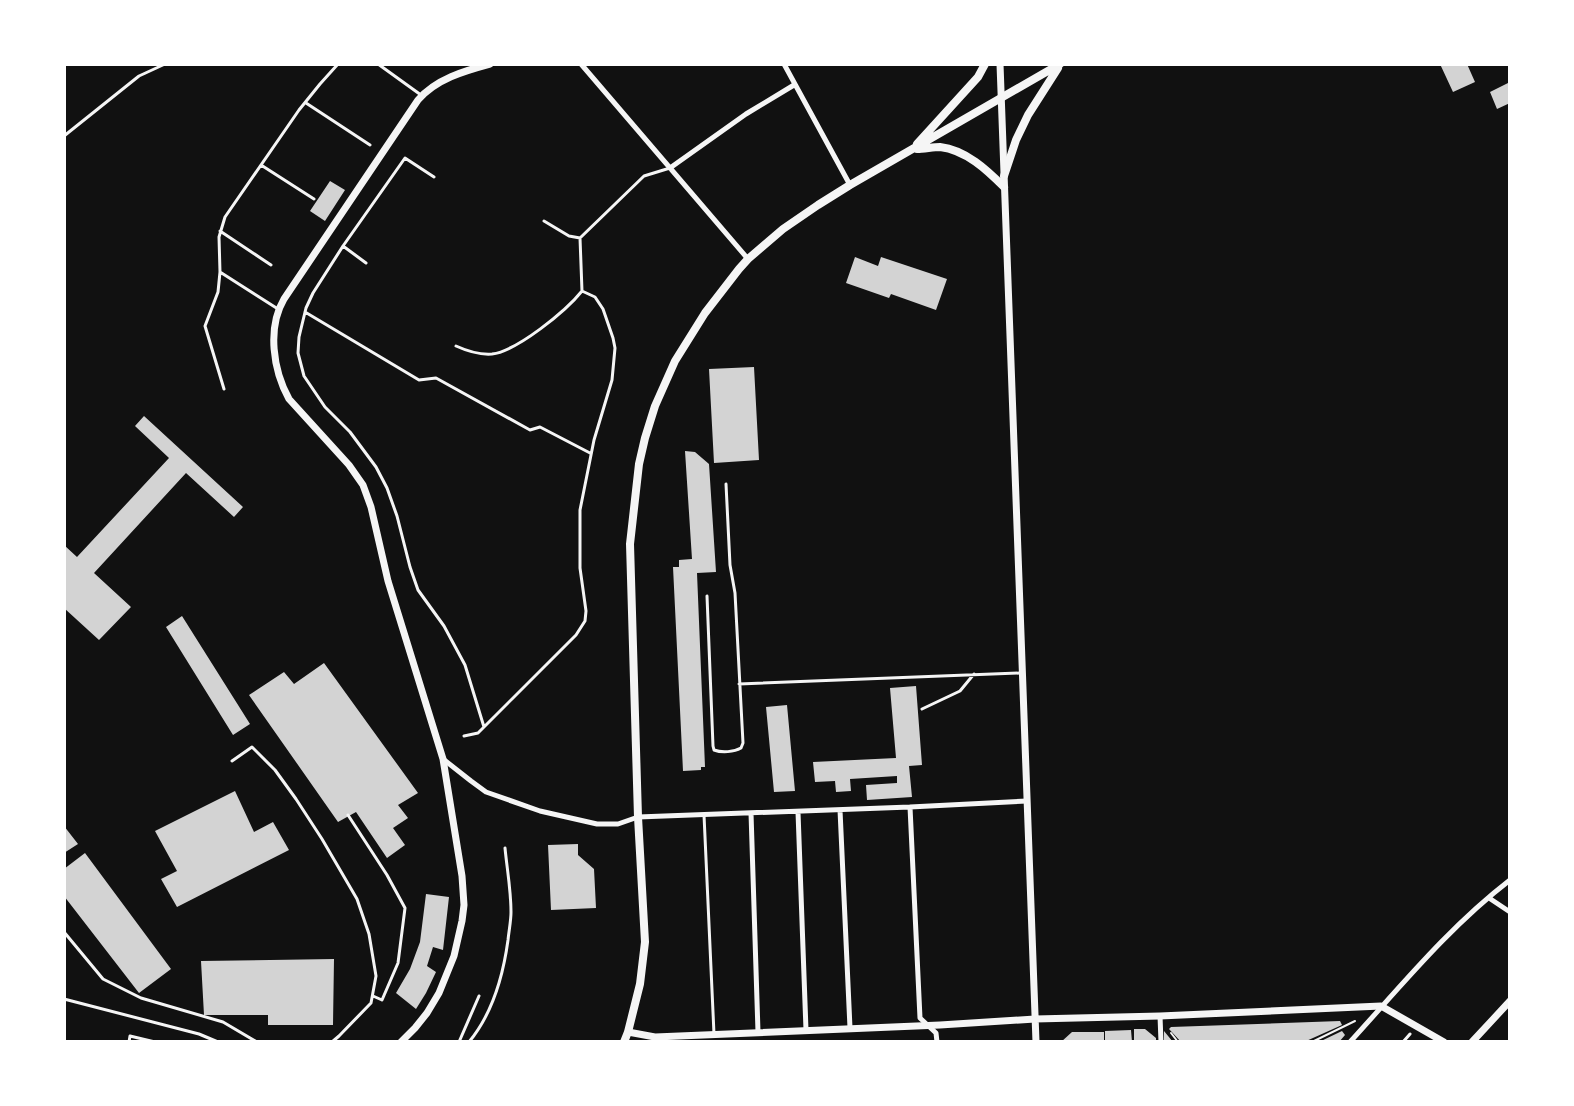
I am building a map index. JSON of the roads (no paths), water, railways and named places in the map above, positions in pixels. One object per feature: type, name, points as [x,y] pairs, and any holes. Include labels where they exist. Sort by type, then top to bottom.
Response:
[{"type":"main road","points":[[912,150],[978,77],[985,64]]},
{"type":"main road","points":[[624,1041],[640,984],[645,942],[638,817],[630,544],[639,464],[645,438],[655,406],[675,361],[705,313],[748,259],[783,229],[818,204],[1060,64]]},
{"type":"main road","points":[[1004,176],[1016,140],[1028,115],[1060,64]]},
{"type":"main road","points":[[912,150],[940,147],[965,155],[987,170],[1004,187]]},
{"type":"street","points":[[402,1041],[421,1021],[439,993],[454,956],[462,921],[464,905],[462,876],[443,759],[388,581],[371,507],[363,485],[349,465],[289,399],[282,387],[274,350],[278,309],[422,95],[437,83],[490,64]]},
{"type":"street","points":[[581,64],[748,259]]},
{"type":"street","points":[[784,64],[850,185]]},
{"type":"street","points":[[1000,64],[1036,1041]]},
{"type":"street","points":[[670,168],[746,114],[794,85]]},
{"type":"street","points":[[443,759],[486,792],[540,811],[597,824],[618,824],[638,817],[1027,801]]},
{"type":"street","points":[[910,807],[920,1018],[936,1033],[937,1041]]},
{"type":"street","points":[[840,810],[850,1028]]},
{"type":"street","points":[[798,812],[806,1030]]},
{"type":"street","points":[[751,813],[758,1032]]},
{"type":"street","points":[[1350,1041],[1446,936],[1509,880]]},
{"type":"street","points":[[1489,898],[1509,912]]},
{"type":"street","points":[[1472,1041],[1509,1001]]},
{"type":"street","points":[[628,1032],[678,1039],[714,1034],[1381,1006],[1444,1041]]},
{"type":"street","points":[[1160,1016],[1161,1041]]},
{"type":"lane","points":[[64,136],[140,76],[165,64]]},
{"type":"lane","points":[[224,389],[205,326],[216,299],[220,272],[220,231],[225,217],[305,102],[338,64]]},
{"type":"lane","points":[[378,64],[422,95]]},
{"type":"lane","points":[[305,102],[369,145]]},
{"type":"lane","points":[[434,177],[405,158],[313,293],[305,312],[298,353],[304,376],[325,407],[350,432],[376,467],[387,488],[418,590],[444,626],[465,665],[484,727]]},
{"type":"lane","points":[[261,165],[314,199]]},
{"type":"lane","points":[[456,346],[472,352],[490,354],[507,350],[564,310],[582,291],[580,238],[644,176],[670,168]]},
{"type":"lane","points":[[544,221],[569,236],[580,238]]},
{"type":"lane","points":[[220,231],[270,264]]},
{"type":"lane","points":[[343,246],[366,262]]},
{"type":"lane","points":[[220,272],[278,309]]},
{"type":"lane","points":[[464,736],[478,733],[576,635],[585,621],[580,568],[580,510],[591,453],[612,380],[615,348],[603,309],[595,297],[582,291]]},
{"type":"lane","points":[[305,312],[419,380],[436,378],[530,430],[540,427],[591,453]]},
{"type":"lane","points":[[708,596],[713,746],[714,750],[719,752],[737,750],[741,748],[743,742],[735,593],[730,565],[726,484]]},
{"type":"lane","points":[[739,684],[1022,672]]},
{"type":"lane","points":[[922,709],[960,692],[974,674]]},
{"type":"lane","points":[[232,761],[252,747],[275,770],[338,865],[357,899],[369,934],[376,976],[371,1003],[332,1041]]},
{"type":"lane","points":[[348,815],[387,875],[405,908],[398,963],[382,1000],[372,996]]},
{"type":"lane","points":[[704,815],[714,1034]]},
{"type":"lane","points":[[469,1041],[491,1007],[499,986],[507,948],[511,915],[504,848]]},
{"type":"lane","points":[[64,932],[104,979],[141,998],[224,1022],[257,1041]]},
{"type":"lane","points":[[459,1041],[479,996]]},
{"type":"lane","points":[[64,999],[218,1041]]},
{"type":"lane","points":[[1403,1041],[1410,1034]]},
{"type":"lane","points":[[129,1041],[130,1036],[155,1041]]}]
